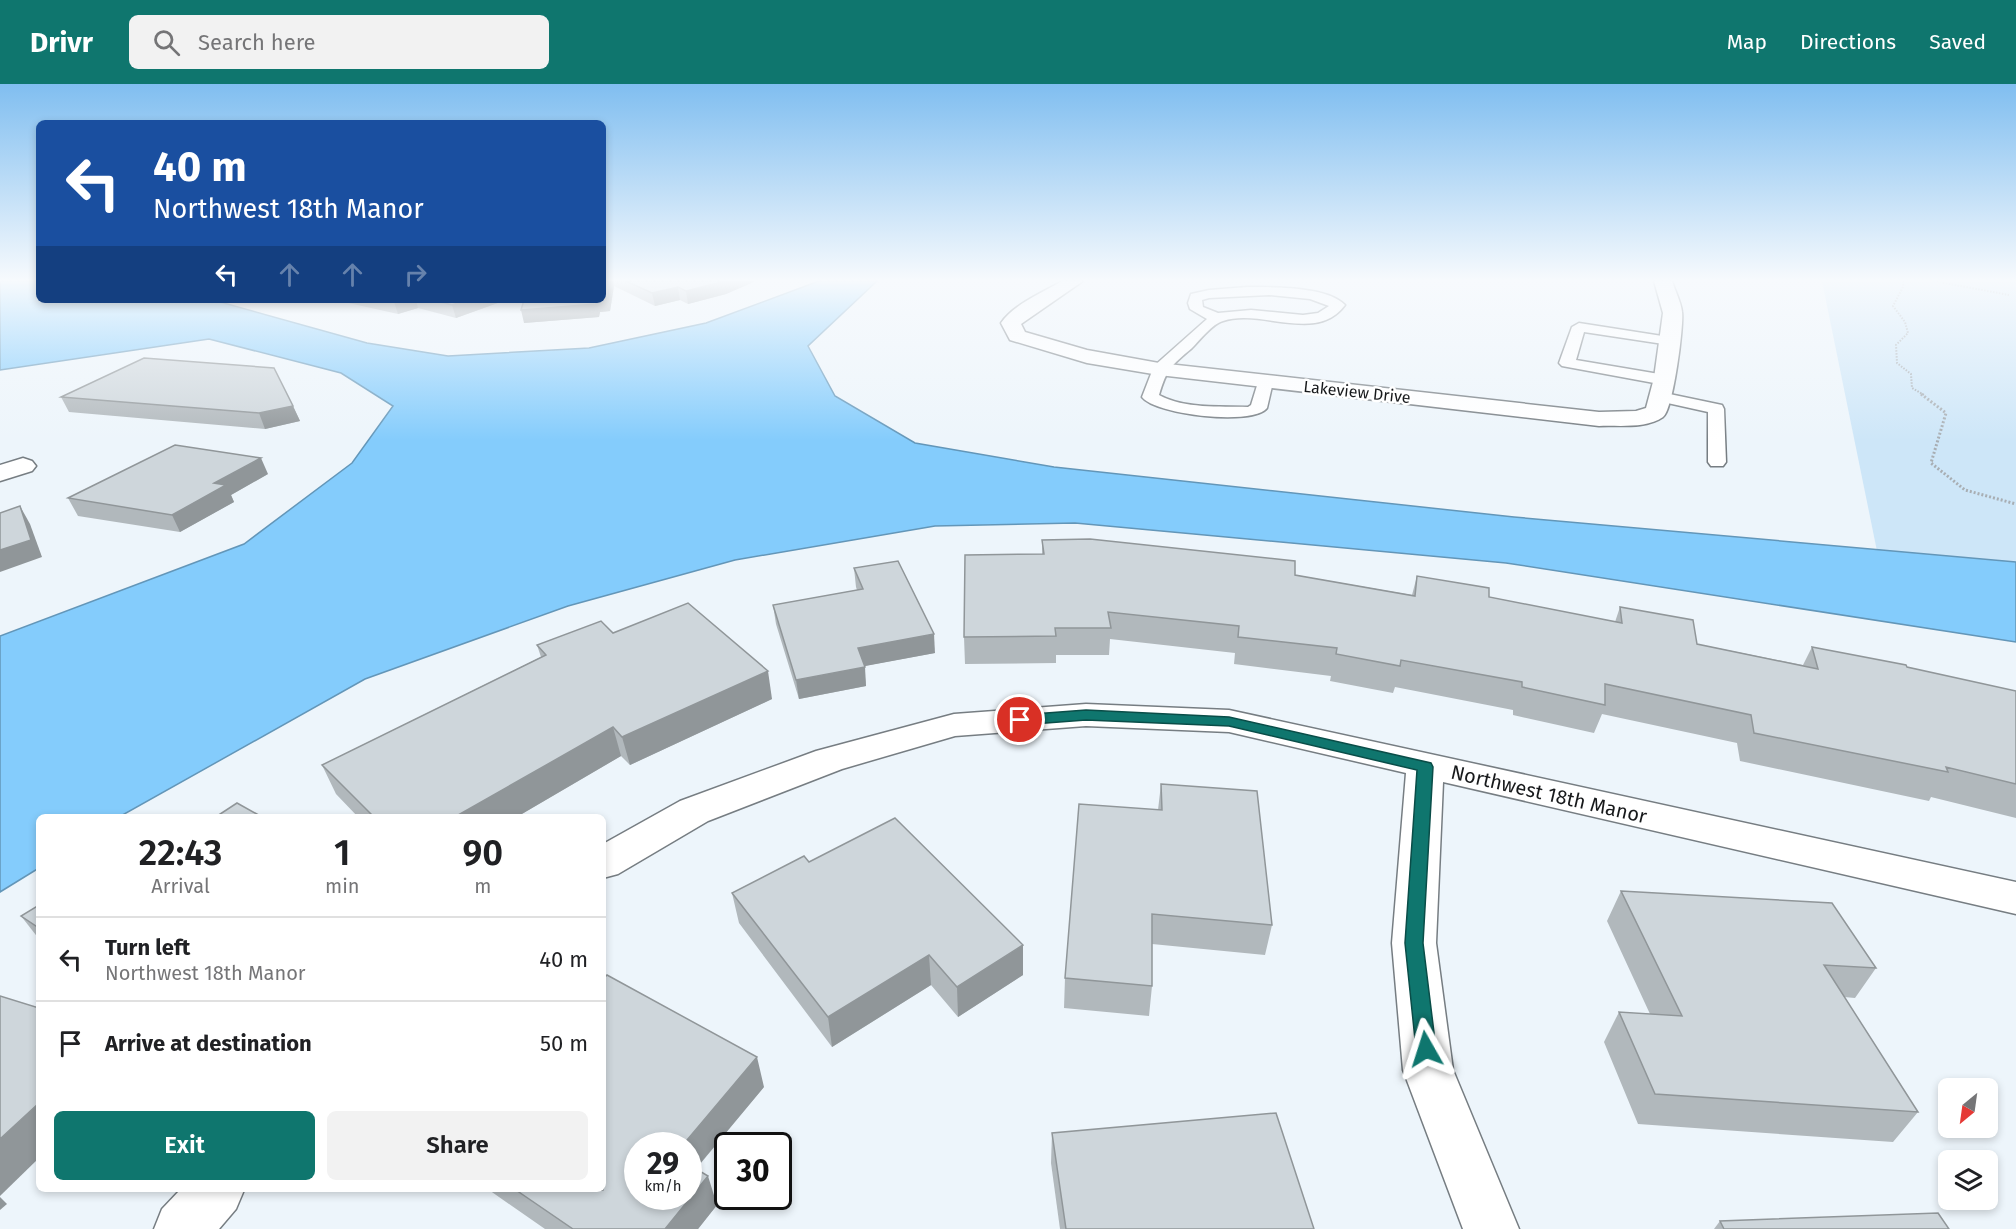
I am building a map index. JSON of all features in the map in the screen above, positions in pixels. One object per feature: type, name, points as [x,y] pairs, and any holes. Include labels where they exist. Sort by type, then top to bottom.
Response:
[{"type":"street","name":"Lakeview Drive","points":[[1016,334],[1050,349],[1099,360],[1159,369],[1599,419],[1638,418],[1656,412],[1662,389]]},
{"type":"street","points":[[1662,389],[1671,334]]},
{"type":"street","name":"Northwest 18th Manor","points":[[606,861],[693,811],[829,760],[954,725],[1086,715],[1229,722],[2016,898]]},
{"type":"street","points":[[1425,767],[1414,943],[1428,1070],[1491,1229]]},
{"type":"street","points":[[182,1229],[215,1192]]},
{"type":"lane","points":[[1198,334],[1159,369],[1150,397],[1175,407],[1251,412],[1260,408],[1265,381]]},
{"type":"lane","points":[[1577,334],[1567,363],[1662,389],[1716,409],[1717,462]]},
{"type":"lane","points":[[1627,334],[1670,341]]},
{"type":"path","points":[[1907,334],[1896,345],[1897,363],[1911,374],[1912,388],[1932,400],[1946,413],[1931,463],[1965,490],[2016,504]]},
{"type":"shaded area","points":[[1833,334],[2016,334],[2016,563],[1877,551]]},
{"type":"water","points":[[0,334],[336,334],[367,343],[448,356],[589,348],[652,334],[820,334],[808,346],[835,396],[915,443],[1054,467],[1514,517],[2016,562],[2016,642],[1506,563],[1075,523],[935,526],[735,560],[568,606],[365,679],[124,814],[36,814],[36,870],[0,892],[0,636],[244,544],[352,463],[393,406],[341,373],[209,339],[0,370]]},
{"type":"building","points":[[144,358],[274,368],[293,406],[259,413],[61,397]]},
{"type":"building","points":[[175,445],[261,458],[214,483],[226,485],[172,515],[68,498]]},
{"type":"building","points":[[20,506],[31,540],[0,550],[0,513]]},
{"type":"building","points":[[1090,539],[1295,561],[1295,575],[1415,596],[1417,576],[1489,588],[1489,597],[1622,623],[1620,607],[1693,620],[1697,644],[1818,669],[1812,647],[1906,665],[2016,691],[2016,784],[1946,767],[1948,772],[1754,733],[1751,715],[1605,684],[1605,705],[1522,687],[1522,682],[1401,660],[1400,666],[1336,654],[1337,648],[1238,637],[1239,626],[1108,612],[1111,628],[1055,628],[1056,636],[964,637],[965,555],[1044,554],[1042,540]]},
{"type":"building","points":[[898,561],[934,634],[858,648],[865,667],[796,680],[773,605],[863,589],[854,568]]},
{"type":"building","points":[[688,603],[768,671],[622,737],[613,727],[460,814],[371,814],[322,765],[546,655],[537,645],[601,621],[613,633]]},
{"type":"building","points":[[1161,784],[1257,791],[1272,925],[1152,914],[1152,986],[1065,978],[1079,804],[1162,810]]},
{"type":"building","points":[[237,803],[257,814],[220,814]]},
{"type":"building","points":[[895,818],[1023,945],[957,987],[929,955],[828,1017],[732,893],[804,856],[809,862]]},
{"type":"building","points":[[1621,891],[1832,903],[1876,968],[1824,965],[1918,1112],[1655,1094],[1619,1012],[1682,1016]]},
{"type":"building","points":[[36,907],[36,926],[21,916]]},
{"type":"building","points":[[607,975],[757,1057],[694,1132],[624,1132],[624,1210],[680,1210],[665,1229],[573,1229],[519,1192],[606,1192]]},
{"type":"building","points":[[0,996],[36,1007],[36,1106],[0,1139]]},
{"type":"building","points":[[1276,1113],[1314,1229],[1066,1229],[1052,1133]]},
{"type":"building","points":[[702,1172],[708,1176],[702,1183]]},
{"type":"building","points":[[1938,1213],[1949,1229],[1724,1229],[1720,1221]]},
{"type":"route","points":[[1020,720],[1086,715],[1229,722],[1425,767],[1414,943],[1426,1049]]}]
